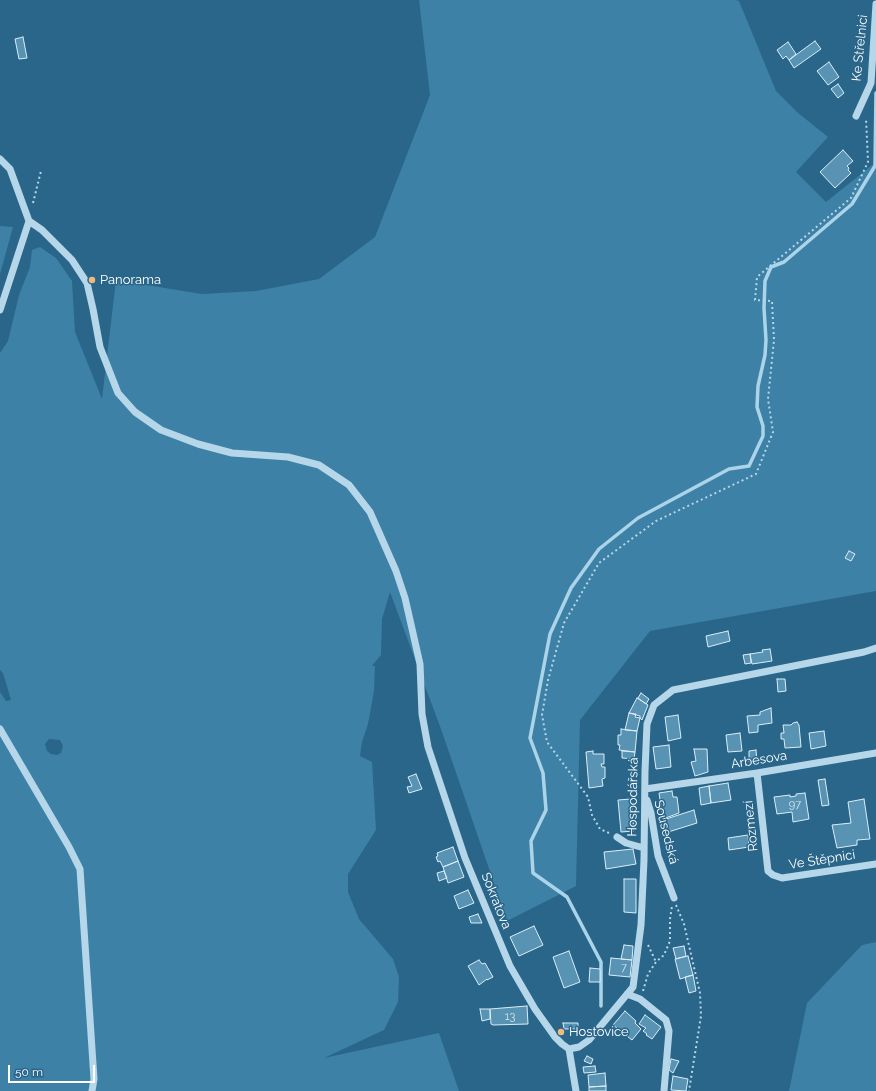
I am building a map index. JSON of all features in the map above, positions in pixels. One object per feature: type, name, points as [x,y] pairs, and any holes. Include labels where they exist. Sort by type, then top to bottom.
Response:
[{"type":"street","name":"Ke Střelnici","points":[[856,116],[870,83],[876,4]]},
{"type":"street","points":[[0,159],[10,169],[29,220],[0,310]]},
{"type":"street","name":"Sokratova","points":[[29,220],[42,230],[72,260],[87,283],[100,347],[118,393],[135,412],[161,430],[198,444],[232,453],[288,457],[319,465],[349,485],[370,512],[396,571],[405,598],[420,664],[422,714],[428,747],[465,858],[510,966],[535,1010],[555,1037],[570,1049]]},
{"type":"street","name":"Hospodářská","points":[[570,1049],[579,1047],[589,1040],[633,988],[641,925],[647,724],[654,706],[673,690],[850,655],[876,648]]},
{"type":"street","points":[[0,729],[69,847],[80,869],[94,1079],[92,1091]]},
{"type":"street","name":"Arbesova","points":[[644,792],[876,753]]},
{"type":"street","name":"Rozmezí","points":[[757,773],[768,871],[773,875]]},
{"type":"street","name":"Sousedská","points":[[644,792],[651,813],[658,856],[674,898]]},
{"type":"street","points":[[617,837],[626,843],[644,848]]},
{"type":"street","name":"Ve Štěpnici","points":[[773,875],[782,878],[876,864]]},
{"type":"street","points":[[627,994],[640,999],[666,1020],[669,1031],[664,1091]]},
{"type":"street","points":[[570,1049],[576,1091]]},
{"type":"path","points":[[617,837],[600,829],[592,815],[588,797],[547,742],[542,715],[548,680],[564,623],[599,563],[656,522],[756,474],[773,432],[768,399],[774,340],[772,301],[755,300],[757,277],[851,198],[868,162],[865,122],[866,114]]},
{"type":"path","points":[[29,220],[41,171]]},
{"type":"path","points":[[640,999],[648,974],[656,962],[664,955],[670,941],[670,919],[674,898]]},
{"type":"path","points":[[674,898],[684,924],[700,993],[701,1016],[689,1091]]},
{"type":"shaded area","points":[[419,0],[739,1],[776,91],[797,112],[828,137],[796,172],[826,202],[876,162],[876,591],[650,631],[580,720],[576,886],[507,921],[441,729],[390,592],[382,619],[381,655],[372,666],[375,666],[374,691],[360,756],[372,762],[376,830],[348,874],[348,892],[359,919],[393,959],[399,977],[398,1002],[384,1030],[324,1058],[439,1033],[459,1091],[0,1091],[0,692],[6,701],[11,700],[3,673],[0,670],[0,353],[8,341],[19,295],[30,267],[32,250],[40,247],[56,258],[72,281],[75,332],[102,399],[116,280],[202,294],[256,291],[319,279],[375,237],[430,95]],"holes":[[[49,739],[60,740],[63,746],[61,753],[57,755],[51,754],[47,751],[45,744]]]},
{"type":"shaded area","points":[[0,226],[13,227],[0,274]]},
{"type":"shaded area","points":[[876,942],[876,1091],[789,1091],[807,1003],[862,945]]},
{"type":"building","points":[[23,37],[27,58],[19,59],[15,39]]},
{"type":"building","points":[[815,41],[821,49],[794,68],[789,60]]},
{"type":"building","points":[[788,42],[796,54],[789,60],[786,56],[783,59],[777,50]]},
{"type":"building","points":[[829,62],[839,77],[828,85],[817,71]]},
{"type":"building","points":[[838,84],[844,93],[838,98],[831,89]]},
{"type":"building","points":[[843,150],[853,161],[847,166],[851,173],[835,188],[820,172]]},
{"type":"building","points":[[849,551],[855,554],[851,561],[845,558]]},
{"type":"building","points":[[728,631],[730,641],[708,647],[706,636]]},
{"type":"building","points":[[770,649],[772,661],[752,664],[750,654],[763,652],[762,650]]},
{"type":"building","points":[[750,654],[751,663],[745,664],[743,655]]},
{"type":"building","points":[[777,679],[785,679],[786,691],[778,692]]},
{"type":"building","points":[[641,693],[649,699],[646,704],[638,698]]},
{"type":"building","points":[[637,698],[648,705],[642,720],[640,716],[629,713]]},
{"type":"building","points":[[771,708],[772,723],[758,725],[758,732],[749,733],[747,716],[760,715],[760,712]]},
{"type":"building","points":[[629,713],[636,714],[635,717],[640,718],[637,731],[625,730]]},
{"type":"building","points":[[678,715],[681,738],[668,741],[665,717]]},
{"type":"building","points":[[797,722],[799,725],[801,747],[785,748],[784,739],[781,739],[781,733],[784,733],[783,725],[791,725]]},
{"type":"building","points":[[621,729],[637,731],[635,752],[619,750],[620,745],[618,745],[618,735],[621,735]]},
{"type":"building","points":[[824,731],[826,746],[811,749],[809,733]]},
{"type":"building","points":[[740,733],[742,751],[728,752],[726,735]]},
{"type":"building","points":[[669,745],[671,767],[656,769],[653,747]]},
{"type":"building","points":[[694,749],[707,749],[708,772],[695,776],[691,762],[696,761]]},
{"type":"building","points":[[756,750],[757,762],[749,762],[749,751]]},
{"type":"building","points":[[593,751],[593,754],[604,754],[604,764],[601,764],[602,767],[605,767],[605,778],[602,779],[603,786],[589,788],[586,752]]},
{"type":"building","points":[[622,751],[635,752],[634,759],[622,758]]},
{"type":"building","points":[[416,774],[422,789],[409,793],[407,787],[412,786],[408,777]]},
{"type":"building","points":[[825,779],[829,805],[822,806],[818,780]]},
{"type":"building","points":[[728,783],[731,800],[711,803],[709,786]]},
{"type":"building","points":[[709,786],[711,803],[701,805],[699,788]]},
{"type":"building","points":[[672,791],[673,797],[677,797],[679,813],[663,819],[659,793]]},
{"type":"building","points":[[805,793],[809,819],[793,822],[792,812],[777,814],[774,797],[790,795],[790,797],[796,796],[796,794]]},
{"type":"building","points":[[631,799],[634,831],[621,832],[618,800]]},
{"type":"building","points":[[864,799],[870,839],[857,840],[857,845],[837,848],[832,825],[851,823],[848,802]]},
{"type":"building","points":[[694,810],[697,823],[665,833],[663,820]]},
{"type":"building","points":[[748,835],[749,847],[729,850],[728,838]]},
{"type":"building","points":[[453,847],[458,861],[443,867],[440,861],[438,862],[436,857],[438,856],[437,853]]},
{"type":"building","points":[[633,849],[636,864],[606,869],[604,852]]},
{"type":"building","points":[[458,861],[464,877],[448,883],[443,867]]},
{"type":"building","points":[[444,871],[447,878],[439,881],[437,873]]},
{"type":"building","points":[[624,879],[636,879],[636,913],[624,912]]},
{"type":"building","points":[[468,890],[474,903],[459,909],[454,896]]},
{"type":"building","points":[[478,914],[482,923],[471,923],[469,917]]},
{"type":"building","points":[[534,926],[543,945],[519,956],[510,937]]},
{"type":"building","points":[[624,945],[633,946],[632,960],[621,959]]},
{"type":"building","points":[[684,946],[686,956],[676,959],[673,948]]},
{"type":"building","points":[[569,951],[580,982],[564,988],[553,957]]},
{"type":"building","points":[[688,956],[693,975],[680,979],[675,959]]},
{"type":"building","points":[[611,958],[632,960],[630,977],[609,975]]},
{"type":"building","points":[[479,960],[482,964],[485,963],[493,977],[487,979],[479,985],[468,966]]},
{"type":"building","points":[[590,968],[600,969],[600,982],[589,982]]},
{"type":"building","points":[[693,975],[696,991],[689,993],[685,977]]},
{"type":"building","points":[[527,1006],[528,1024],[491,1024],[490,1009]]},
{"type":"building","points":[[480,1009],[490,1009],[490,1019],[482,1021]]},
{"type":"building","points":[[625,1011],[636,1021],[635,1023],[641,1029],[632,1040],[613,1025]]},
{"type":"building","points":[[645,1015],[661,1027],[652,1039],[643,1031],[646,1028],[639,1024]]},
{"type":"building","points":[[563,1023],[578,1023],[578,1029],[564,1029]]},
{"type":"building","points":[[587,1056],[593,1059],[591,1064],[584,1061]]},
{"type":"building","points":[[671,1059],[679,1061],[673,1073],[669,1070]]},
{"type":"building","points":[[595,1066],[596,1072],[584,1073],[583,1067]]},
{"type":"building","points":[[605,1073],[606,1086],[589,1087],[588,1075]]},
{"type":"building","points":[[673,1076],[688,1079],[686,1091],[671,1090]]},
{"type":"building","points":[[606,1086],[606,1091],[589,1091],[589,1087]]},
{"type":"waterway","points":[[601,1006],[601,962],[567,897],[533,873],[531,841],[546,810],[543,773],[530,738],[550,634],[571,588],[599,549],[638,518],[729,469],[749,466],[763,436],[763,426],[757,407],[758,386],[765,355],[766,340],[764,308],[765,281],[771,267],[784,262],[852,204],[875,166],[876,93]]},
{"type":"place","name":"Panorama","points":[[92,280]]},
{"type":"place","name":"Hostovice","points":[[561,1032]]}]
